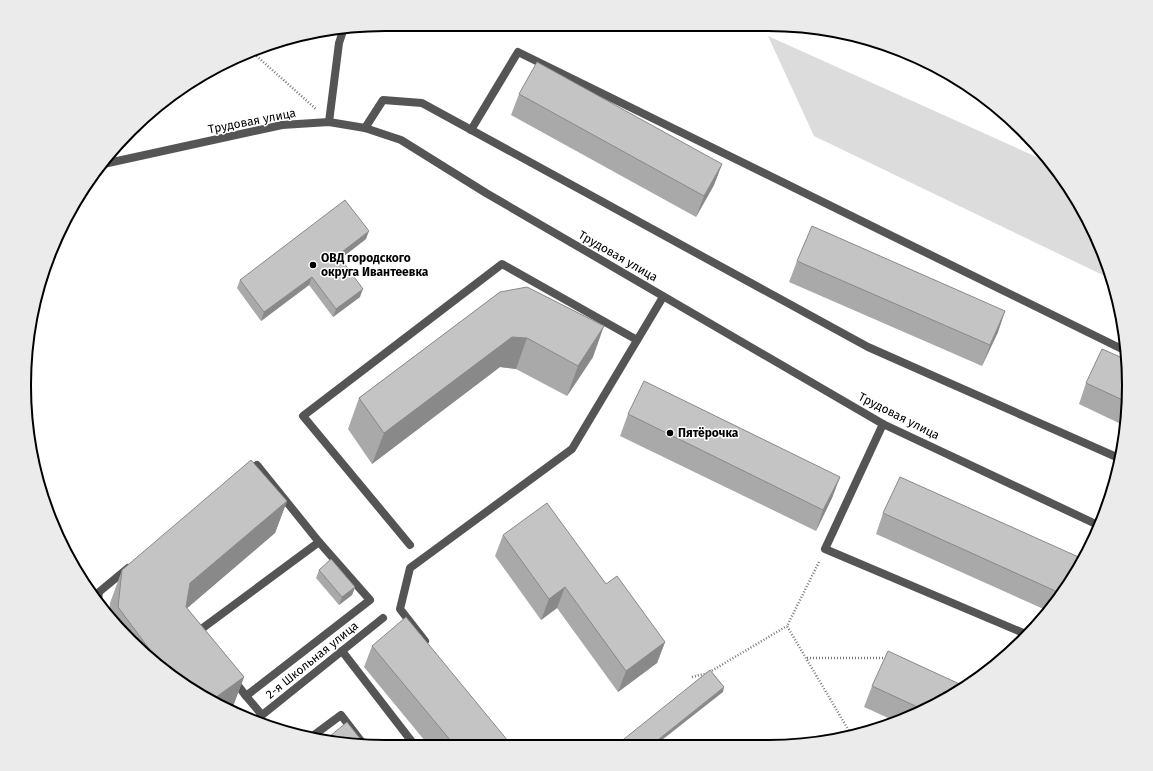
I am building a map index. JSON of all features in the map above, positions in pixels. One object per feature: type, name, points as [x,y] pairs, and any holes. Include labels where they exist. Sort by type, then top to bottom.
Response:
[{"type":"street","points":[[329,122],[339,43],[342,34]]},
{"type":"street","points":[[471,130],[518,52],[1120,348]]},
{"type":"street","points":[[365,128],[383,100],[422,103],[868,347],[1115,456]]},
{"type":"street","name":"Трудовая улица","points":[[110,163],[282,126],[329,122],[365,128],[401,140],[486,193],[883,424],[1094,523]]},
{"type":"street","points":[[410,545],[303,416],[502,264],[637,340]]},
{"type":"street","points":[[430,647],[400,609],[410,568],[572,449],[663,297]]},
{"type":"street","points":[[883,424],[825,549],[1022,632]]},
{"type":"street","points":[[239,479],[258,465],[319,542],[370,600],[246,696]]},
{"type":"street","points":[[200,639],[196,633],[319,542]]},
{"type":"street","points":[[99,593],[136,563]]},
{"type":"street","name":"2-я Школьная улица","points":[[260,717],[383,618]]},
{"type":"street","points":[[342,651],[411,740]]},
{"type":"street","points":[[228,673],[246,696],[258,716]]},
{"type":"street","points":[[317,733],[341,715],[359,739]]},
{"type":"path","points":[[256,56],[329,122]]},
{"type":"path","points":[[692,677],[708,673],[787,626],[825,549]]},
{"type":"path","points":[[787,626],[849,730]]},
{"type":"path","points":[[806,658],[885,657],[892,660]]},
{"type":"shaded area","points":[[768,36],[1039,158],[1075,208],[1095,250],[1104,276],[814,136]]},
{"type":"building","points":[[537,62],[722,164],[704,196],[519,94]]},
{"type":"building","points":[[345,200],[369,231],[338,255],[363,289],[336,309],[312,277],[264,312],[240,280]]},
{"type":"building","points":[[812,226],[1005,311],[990,345],[797,261]]},
{"type":"building","points":[[527,287],[604,326],[578,366],[527,338],[512,337],[384,433],[359,398],[500,292]]},
{"type":"building","points":[[1102,349],[1121,357],[1121,399],[1086,383]]},
{"type":"building","points":[[644,381],[840,477],[823,510],[628,414]]},
{"type":"building","points":[[251,460],[287,501],[190,583],[186,607],[244,677],[216,697],[170,667],[152,652],[118,607],[122,570]]},
{"type":"building","points":[[900,477],[1078,557],[1056,591],[883,513]]},
{"type":"building","points":[[547,503],[606,584],[617,576],[665,642],[626,671],[565,587],[549,599],[503,535]]},
{"type":"building","points":[[331,559],[355,587],[342,597],[319,570]]},
{"type":"building","points":[[406,617],[507,740],[450,740],[372,646]]},
{"type":"building","points":[[888,651],[959,684],[945,693],[917,707],[872,686]]},
{"type":"building","points":[[710,670],[724,687],[658,740],[623,740]]},
{"type":"building","points":[[347,722],[360,739],[339,737],[331,736]]},
{"type":"place","name":"ОВД городского округа Ивантеевка","points":[[313,265]]},
{"type":"place","name":"Пятёрочка","points":[[670,433]]}]
